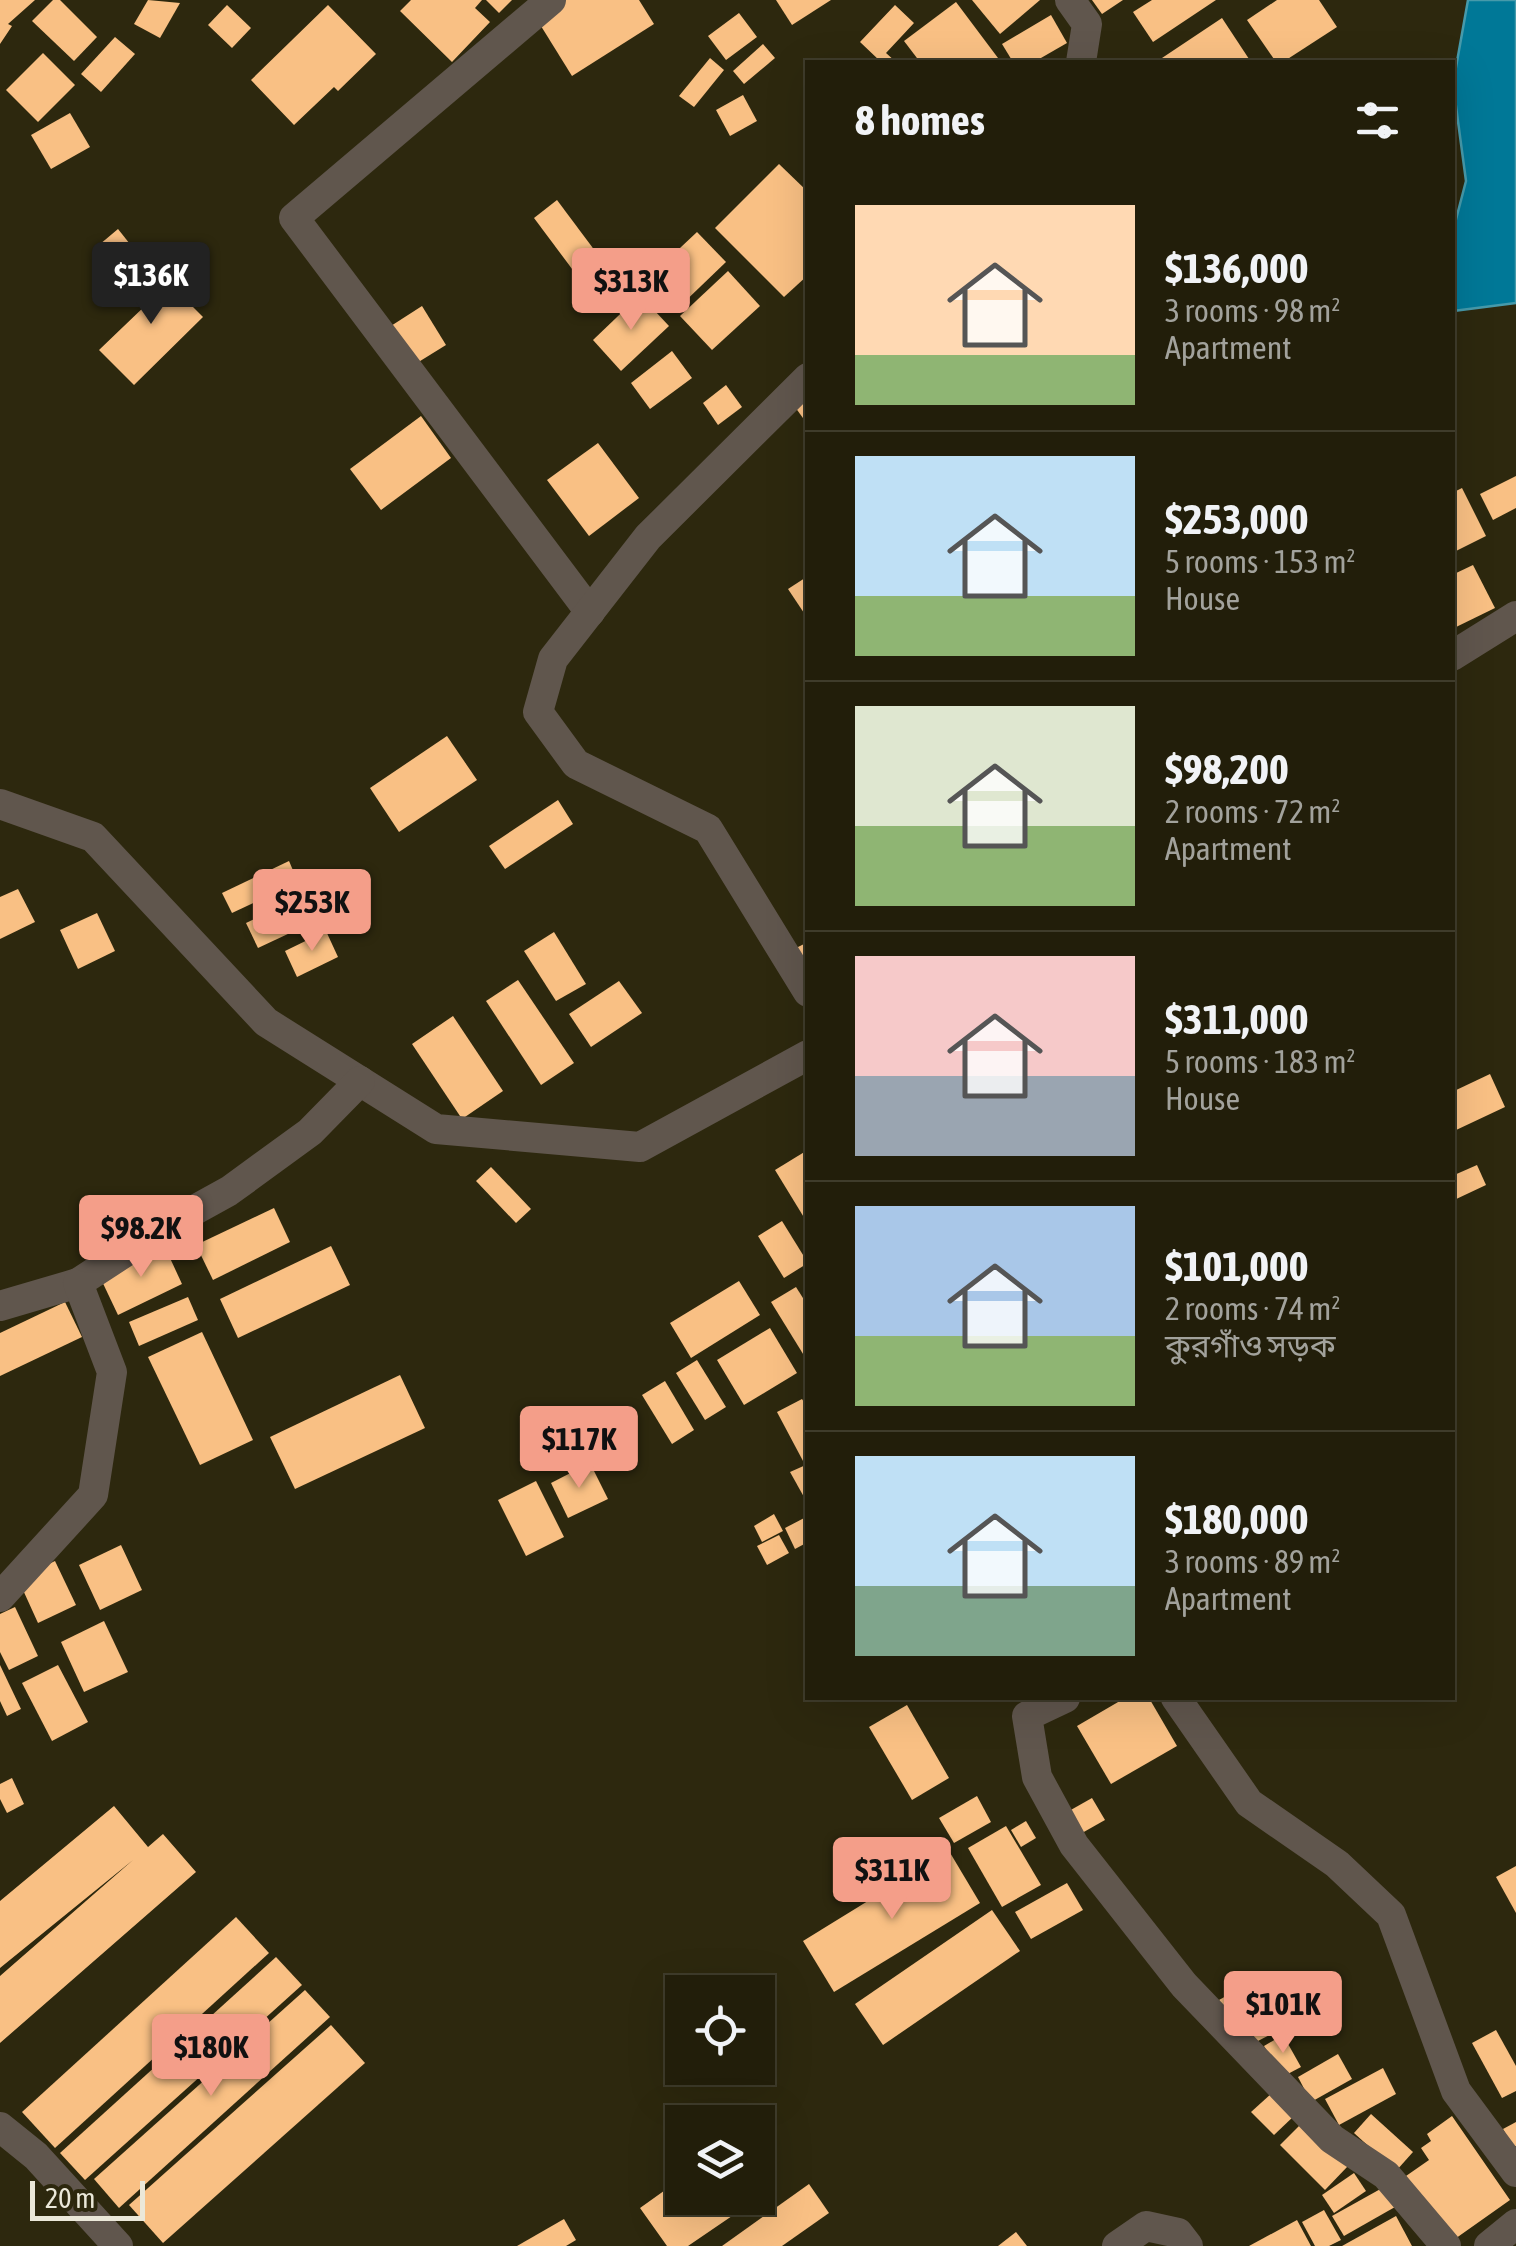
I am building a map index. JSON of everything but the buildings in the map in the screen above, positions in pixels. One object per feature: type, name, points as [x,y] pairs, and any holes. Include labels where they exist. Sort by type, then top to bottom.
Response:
[{"type":"street","points":[[551,0],[294,218],[590,612]]},
{"type":"street","points":[[1070,0],[1087,24],[1081,60]]},
{"type":"street","points":[[805,381],[648,537],[553,660],[538,712],[576,764],[708,829],[805,987]]},
{"type":"street","points":[[1455,654],[1516,616]]},
{"type":"street","points":[[0,804],[93,837],[266,1022],[436,1129],[640,1148],[805,1057]]},
{"type":"street","points":[[0,1306],[78,1283],[162,1228],[229,1191],[310,1132],[360,1081]]},
{"type":"street","points":[[0,1597],[93,1495],[112,1372],[78,1283]]},
{"type":"street","points":[[1061,1700],[1027,1716],[1038,1777],[1074,1845],[1184,1985],[1332,2139],[1386,2175],[1446,2246]]},
{"type":"street","points":[[1177,1700],[1249,1803],[1337,1864],[1391,1915],[1456,2091],[1516,2172]]},
{"type":"street","points":[[0,2128],[36,2156],[118,2246]]},
{"type":"street","points":[[1489,2246],[1516,2224]]},
{"type":"street","points":[[1116,2246],[1146,2226],[1178,2232],[1188,2246]]},
{"type":"water","points":[[1468,0],[1516,0],[1516,303],[1455,311],[1455,223],[1466,181],[1455,73]]}]
